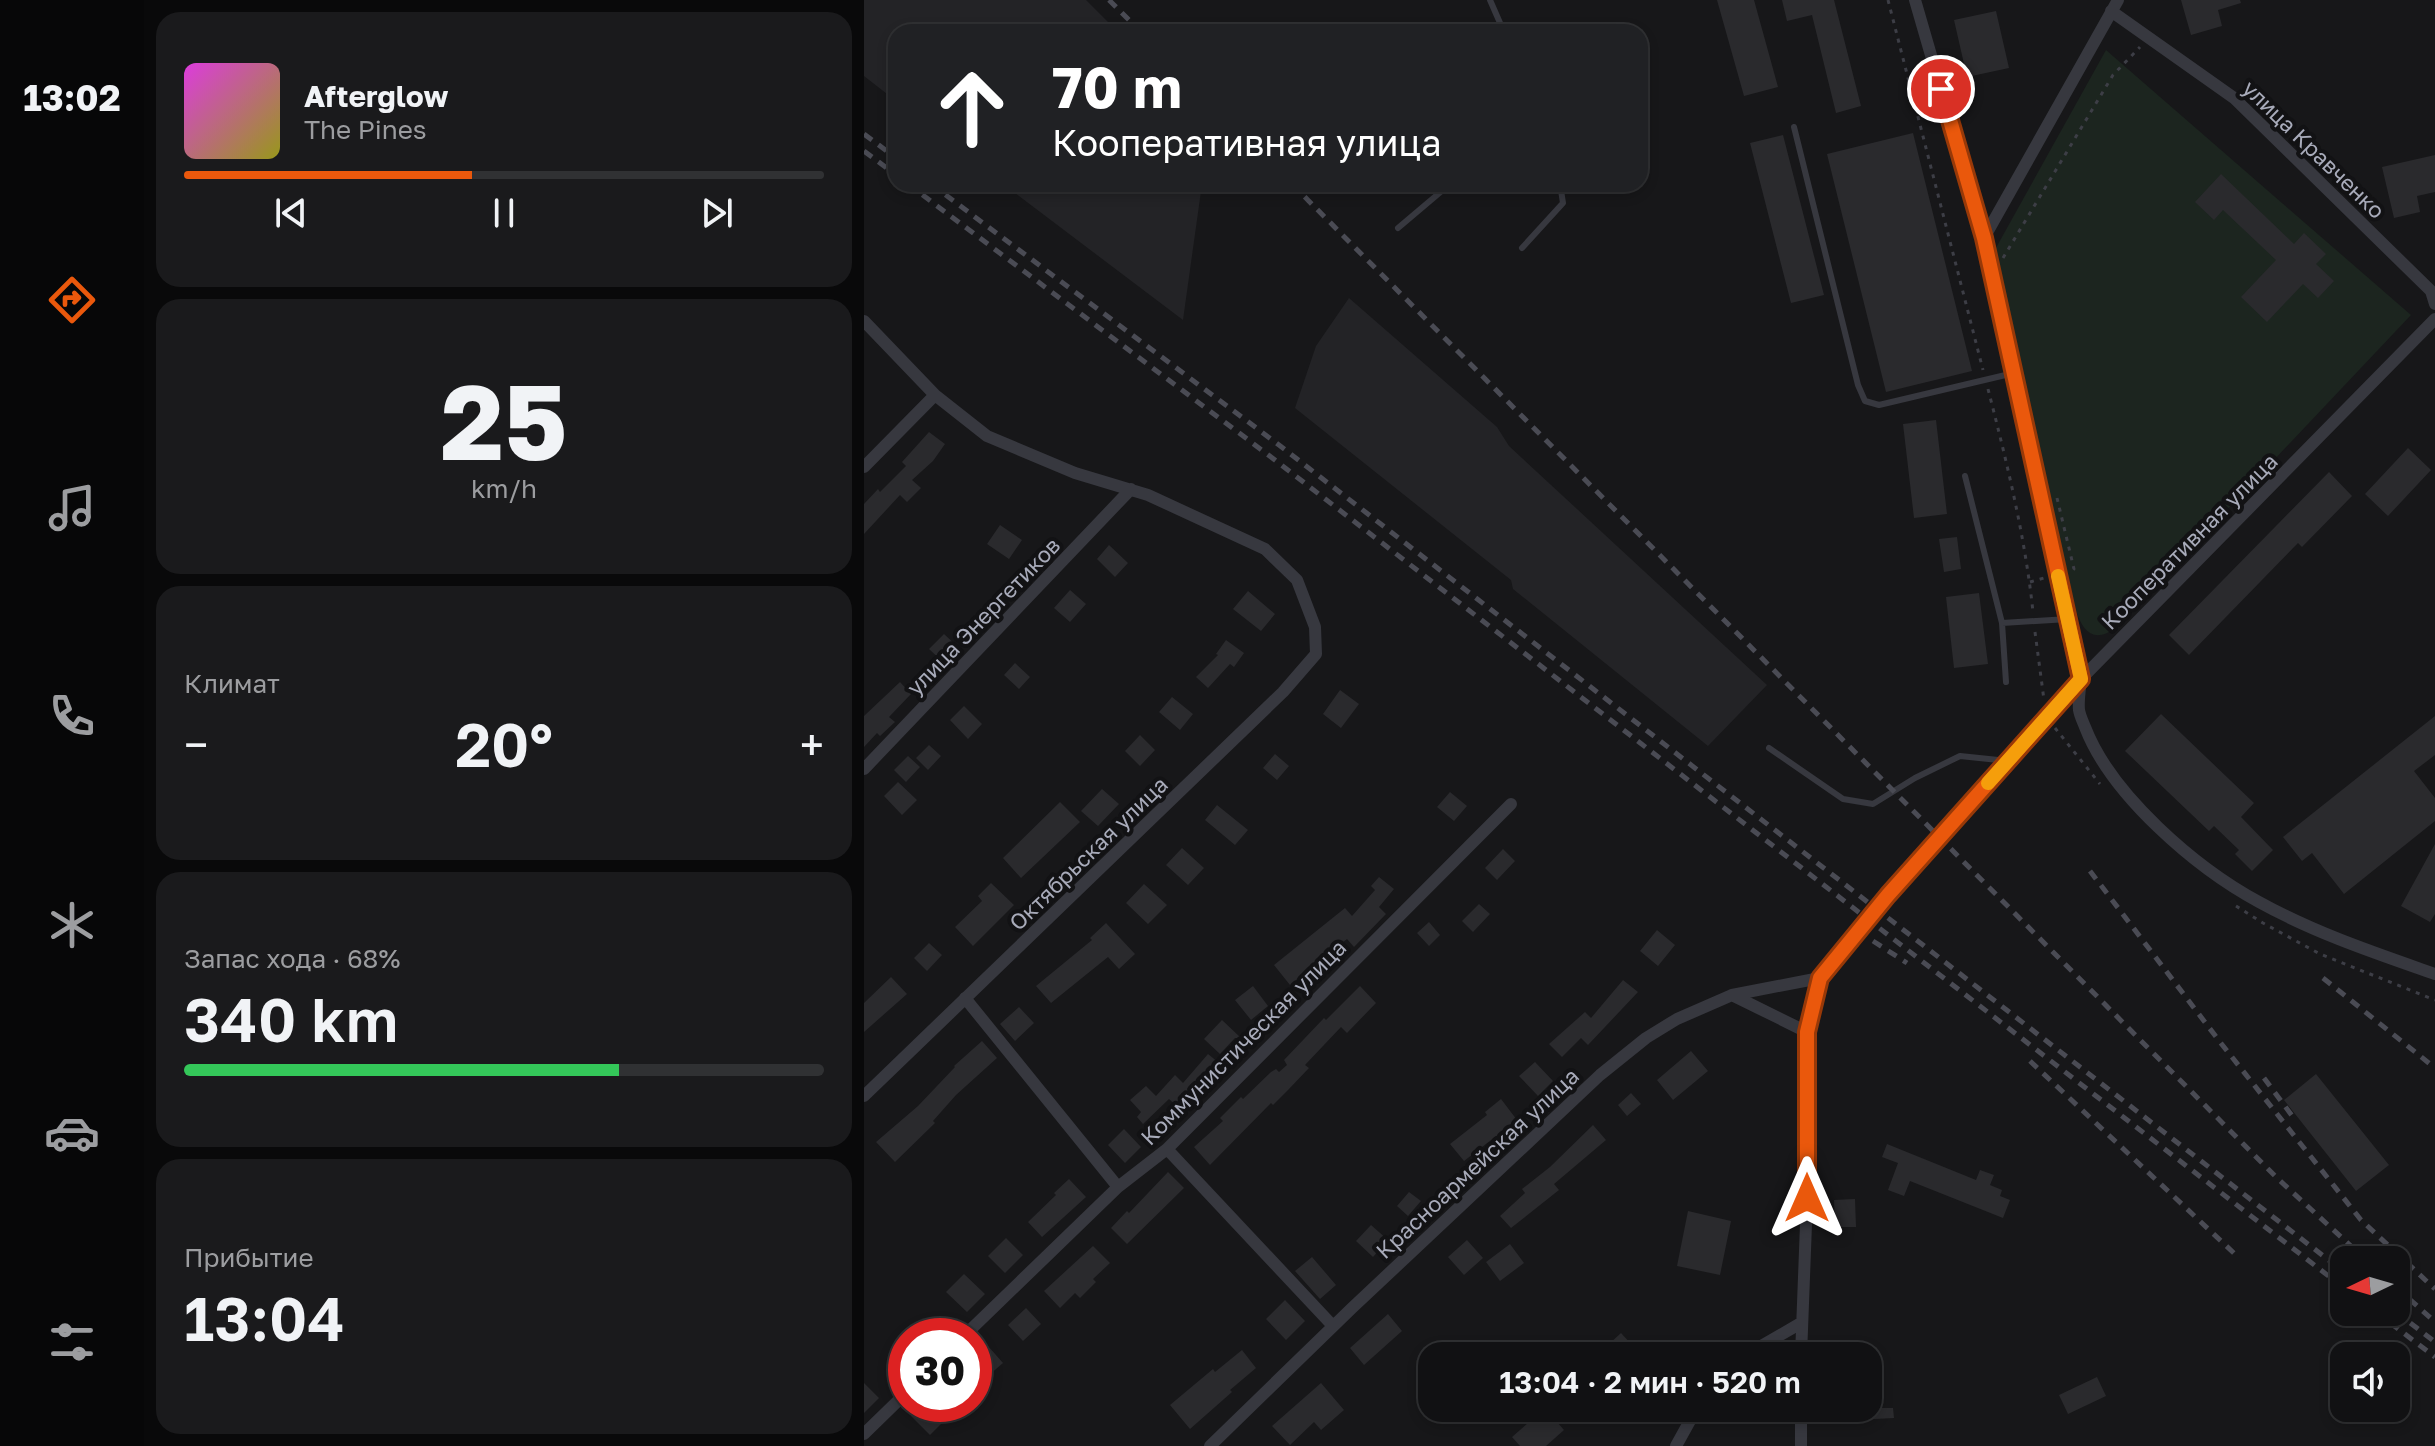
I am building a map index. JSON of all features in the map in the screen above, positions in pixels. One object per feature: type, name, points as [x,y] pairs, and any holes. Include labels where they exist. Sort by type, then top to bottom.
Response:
[{"type":"street","points":[[1915,0],[1984,238],[2081,679],[2079,711],[2093,747],[2119,786],[2156,824],[2198,861],[2259,902],[2337,939],[2435,974]]},
{"type":"street","points":[[1984,238],[2114,6]]},
{"type":"street","name":"улица Кравченко","points":[[2114,6],[2148,38],[2234,98],[2431,291],[2435,304]]},
{"type":"street","name":"Кооперативная улица","points":[[1801,1342],[1807,1198],[1807,1032],[1820,978],[1882,902],[2081,679],[2435,319]]},
{"type":"street","points":[[864,321],[935,395],[987,436],[1075,473],[1131,489]]},
{"type":"street","points":[[864,467],[935,395]]},
{"type":"street","name":"Октябрьская улица","points":[[864,1096],[1283,692],[1316,654],[1315,627],[1297,580],[1265,549],[1131,489]]},
{"type":"street","name":"улица Энергетиков","points":[[864,769],[1131,489]]},
{"type":"street","name":"Коммунистическая улица","points":[[983,1318],[1118,1187],[1167,1149],[1511,804]]},
{"type":"street","points":[[1732,995],[1820,978]]},
{"type":"street","points":[[1732,995],[1807,1032]]},
{"type":"street","name":"Красноармейская улица","points":[[1210,1446],[1600,1075],[1646,1038],[1677,1019],[1732,995]]},
{"type":"street","points":[[965,998],[1118,1187]]},
{"type":"street","points":[[1167,1149],[1333,1326]]},
{"type":"street","points":[[1768,1342],[1801,1323]]},
{"type":"street","points":[[864,1434],[888,1411]]},
{"type":"street","points":[[1676,1446],[1689,1422]]},
{"type":"street","points":[[1801,1422],[1801,1446]]},
{"type":"lane","points":[[1490,0],[1500,24]]},
{"type":"lane","points":[[1794,127],[1858,385],[1865,401],[1879,405],[2014,373]]},
{"type":"lane","points":[[1398,228],[1441,192]]},
{"type":"lane","points":[[1522,248],[1563,203],[1561,192]]},
{"type":"lane","points":[[1965,476],[2002,623],[2006,682]]},
{"type":"lane","points":[[2002,623],[2068,619]]},
{"type":"lane","points":[[1769,748],[1843,799],[1873,804],[1915,778],[1960,756],[2008,761]]},
{"type":"path","points":[[1888,0],[2015,492],[2047,718],[2104,789]]},
{"type":"path","points":[[2001,261],[2113,75],[2148,38]]},
{"type":"path","points":[[2030,582],[2074,569],[2055,492]]},
{"type":"path","points":[[2228,901],[2320,954],[2435,1000]]},
{"type":"shaded area","points":[[864,0],[1086,0],[1110,24],[888,24],[888,95],[864,76]]},
{"type":"shaded area","points":[[2106,50],[2411,315],[2115,628],[2108,633],[2095,635],[2085,629],[2076,610],[1992,255]]},
{"type":"shaded area","points":[[1014,192],[1201,192],[1183,320]]},
{"type":"shaded area","points":[[1349,298],[1497,427],[1509,446],[1767,685],[1708,746],[1513,589],[1511,580],[1295,408],[1316,346]]},
{"type":"building","points":[[1717,0],[1754,0],[1778,87],[1744,96]]},
{"type":"building","points":[[1782,0],[1834,0],[1861,106],[1836,113],[1812,15],[1787,21]]},
{"type":"building","points":[[2181,0],[2240,0],[2241,3],[2218,10],[2222,26],[2191,35]]},
{"type":"building","points":[[1996,11],[2009,68],[1967,77],[1954,20]]},
{"type":"building","points":[[1913,133],[1972,371],[1886,392],[1827,154]]},
{"type":"building","points":[[1783,135],[1824,295],[1791,303],[1750,143]]},
{"type":"building","points":[[2435,155],[2435,192],[2417,196],[2420,212],[2394,218],[2382,167]]},
{"type":"building","points":[[2221,174],[2294,244],[2304,233],[2326,254],[2316,264],[2334,281],[2318,298],[2303,284],[2267,322],[2241,297],[2276,260],[2223,210],[2214,220],[2195,202]]},
{"type":"building","points":[[1936,420],[1947,514],[1914,518],[1903,424]]},
{"type":"building","points":[[929,432],[945,444],[933,461],[912,480],[921,488],[907,502],[900,495],[864,534],[864,504],[906,466],[902,462]]},
{"type":"building","points":[[2408,448],[2431,470],[2388,516],[2365,494]]},
{"type":"building","points":[[2329,472],[2352,496],[2302,547],[2298,543],[2189,655],[2169,635]]},
{"type":"building","points":[[1000,525],[1022,540],[1009,559],[987,544]]},
{"type":"building","points":[[1957,537],[1961,569],[1944,572],[1939,539]]},
{"type":"building","points":[[1109,545],[1128,563],[1115,577],[1097,559]]},
{"type":"building","points":[[1070,590],[1086,604],[1070,622],[1054,608]]},
{"type":"building","points":[[1248,591],[1275,614],[1261,631],[1233,609]]},
{"type":"building","points":[[1979,593],[1988,664],[1954,668],[1946,597]]},
{"type":"building","points":[[944,634],[958,647],[944,663],[929,649]]},
{"type":"building","points":[[1226,640],[1244,653],[1234,667],[1230,664],[1208,688],[1196,677],[1218,655]]},
{"type":"building","points":[[1015,663],[1030,677],[1019,689],[1004,675]]},
{"type":"building","points":[[900,682],[911,694],[889,717],[895,722],[880,736],[877,733],[864,747],[864,716]]},
{"type":"building","points":[[1340,690],[1359,704],[1341,728],[1323,714]]},
{"type":"building","points":[[1172,697],[1193,714],[1180,730],[1159,712]]},
{"type":"building","points":[[964,706],[982,724],[968,739],[950,720]]},
{"type":"building","points":[[2161,714],[2254,803],[2241,817],[2273,850],[2252,871],[2235,854],[2239,850],[2214,826],[2209,831],[2125,751]]},
{"type":"building","points":[[2435,716],[2435,755],[2414,771],[2435,798],[2435,821],[2344,894],[2312,853],[2302,861],[2283,837]]},
{"type":"building","points":[[1140,735],[1155,750],[1140,766],[1125,751]]},
{"type":"building","points":[[929,745],[941,756],[928,770],[916,758]]},
{"type":"building","points":[[1275,754],[1289,766],[1277,780],[1263,768]]},
{"type":"building","points":[[908,756],[920,767],[906,782],[894,770]]},
{"type":"building","points":[[898,782],[917,800],[902,815],[884,796]]},
{"type":"building","points":[[1102,789],[1119,804],[1098,826],[1081,811]]},
{"type":"building","points":[[1450,792],[1467,806],[1454,821],[1437,807]]},
{"type":"building","points":[[1060,802],[1080,822],[1021,878],[1003,858]]},
{"type":"building","points":[[1217,805],[1248,830],[1235,845],[1205,820]]},
{"type":"building","points":[[2435,844],[2435,914],[2430,922],[2401,906]]},
{"type":"building","points":[[1182,848],[1204,868],[1188,885],[1166,865]]},
{"type":"building","points":[[1503,849],[1515,861],[1497,880],[1485,868]]},
{"type":"building","points":[[1379,877],[1394,889],[1379,907],[1386,914],[1354,947],[1347,939],[1290,985],[1274,965],[1345,908],[1352,916],[1375,890],[1371,886]]},
{"type":"building","points":[[991,883],[1014,905],[973,946],[955,927],[982,901],[978,896]]},
{"type":"building","points":[[1144,884],[1167,905],[1148,924],[1126,903]]},
{"type":"building","points":[[1479,904],[1490,914],[1473,932],[1462,921]]},
{"type":"building","points":[[1429,922],[1440,935],[1429,946],[1417,933]]},
{"type":"building","points":[[1106,923],[1135,954],[1119,969],[1108,957],[1051,1003],[1036,986],[1092,940],[1090,938]]},
{"type":"building","points":[[1657,930],[1675,945],[1658,966],[1640,951]]},
{"type":"building","points":[[929,943],[942,955],[927,971],[914,958]]},
{"type":"building","points":[[891,977],[907,994],[864,1032],[864,1003]]},
{"type":"building","points":[[1623,980],[1638,992],[1588,1045],[1581,1038],[1562,1057],[1549,1044],[1585,1012],[1591,1018]]},
{"type":"building","points":[[1253,986],[1268,1006],[1251,1020],[1235,1000]]},
{"type":"building","points":[[1360,986],[1376,1003],[1347,1033],[1341,1027],[1305,1065],[1309,1068],[1210,1165],[1194,1147],[1223,1121],[1220,1118],[1241,1097],[1243,1099],[1271,1072],[1276,1069],[1279,1072],[1287,1065],[1284,1060]]},
{"type":"building","points":[[1019,1007],[1034,1023],[1015,1041],[1000,1024]]},
{"type":"building","points":[[1222,1020],[1241,1038],[1235,1038],[1220,1054],[1204,1039]]},
{"type":"building","points":[[982,1041],[997,1058],[956,1095],[933,1121],[935,1123],[895,1162],[876,1142],[918,1106],[954,1066]]},
{"type":"building","points":[[1691,1051],[1708,1071],[1673,1100],[1657,1080]]},
{"type":"building","points":[[1208,1054],[1224,1067],[1208,1085],[1206,1082],[1181,1110],[1169,1099],[1143,1124],[1137,1117],[1141,1112],[1130,1100],[1146,1086],[1156,1096],[1175,1075],[1183,1083]]},
{"type":"building","points":[[1535,1062],[1553,1081],[1538,1096],[1519,1076]]},
{"type":"building","points":[[2316,1074],[2389,1165],[2356,1191],[2284,1100]]},
{"type":"building","points":[[1631,1093],[1641,1104],[1627,1116],[1618,1105]]},
{"type":"building","points":[[1501,1099],[1517,1120],[1464,1161],[1450,1144],[1487,1115],[1485,1112]]},
{"type":"building","points":[[1593,1125],[1606,1140],[1554,1184],[1559,1190],[1511,1228],[1500,1216],[1525,1193],[1522,1189],[1550,1167]]},
{"type":"building","points":[[1124,1129],[1141,1147],[1125,1163],[1108,1145]]},
{"type":"building","points":[[1887,1144],[1976,1180],[1980,1170],[1994,1175],[1990,1185],[2002,1190],[2000,1196],[2010,1200],[2003,1218],[1910,1181],[1904,1196],[1888,1190],[1898,1163],[1882,1157]]},
{"type":"building","points":[[1168,1172],[1184,1188],[1127,1244],[1111,1228]]},
{"type":"building","points":[[1069,1179],[1086,1197],[1042,1237],[1028,1222]]},
{"type":"building","points":[[1409,1192],[1421,1201],[1408,1216],[1397,1206]]},
{"type":"building","points":[[1855,1199],[1856,1227],[1835,1227],[1834,1200]]},
{"type":"building","points":[[1688,1211],[1731,1221],[1720,1275],[1677,1266]]},
{"type":"building","points":[[1371,1225],[1388,1240],[1373,1257],[1356,1241]]},
{"type":"building","points":[[1006,1238],[1023,1255],[1005,1273],[988,1256]]},
{"type":"building","points":[[1467,1240],[1483,1258],[1464,1275],[1448,1257]]},
{"type":"building","points":[[1510,1244],[1524,1263],[1500,1281],[1486,1262]]},
{"type":"building","points":[[1093,1246],[1110,1263],[1093,1279],[1096,1282],[1080,1298],[1075,1293],[1060,1308],[1044,1291]]},
{"type":"building","points":[[1312,1257],[1336,1285],[1320,1299],[1295,1271]]},
{"type":"building","points":[[964,1274],[985,1294],[967,1312],[946,1292]]},
{"type":"building","points":[[1285,1300],[1305,1321],[1286,1340],[1266,1319]]},
{"type":"building","points":[[1026,1308],[1041,1324],[1023,1341],[1008,1325]]},
{"type":"building","points":[[1388,1314],[1402,1331],[1364,1365],[1350,1348]]},
{"type":"building","points":[[1621,1333],[1629,1342],[1611,1342]]},
{"type":"building","points":[[1242,1350],[1256,1368],[1190,1429],[1170,1405],[1213,1369],[1215,1372]]},
{"type":"building","points":[[992,1351],[1003,1363],[992,1373]]},
{"type":"building","points":[[2097,1377],[2106,1396],[2068,1414],[2059,1395]]},
{"type":"building","points":[[864,1383],[879,1398],[864,1413]]},
{"type":"building","points":[[1321,1383],[1344,1410],[1321,1430],[1314,1422],[1290,1445],[1272,1426]]},
{"type":"building","points":[[1882,1408],[1893,1408],[1894,1418],[1882,1419]]},
{"type":"building","points":[[917,1422],[943,1422],[930,1435]]},
{"type":"building","points":[[1529,1422],[1557,1422],[1564,1430],[1546,1446],[1520,1446],[1512,1437]]},
{"type":"railway","points":[[1109,0],[1133,24]]},
{"type":"railway","points":[[864,134],[888,152]]},
{"type":"railway","points":[[864,151],[888,169]]},
{"type":"railway","points":[[919,192],[1271,457],[2330,1277]]},
{"type":"railway","points":[[942,192],[1279,445],[2330,1261]]},
{"type":"railway","points":[[1300,192],[2276,1177],[2351,1246]]},
{"type":"railway","points":[[2090,871],[2361,1220],[2435,1289]]},
{"type":"railway","points":[[1873,941],[1907,963]]},
{"type":"railway","points":[[2323,978],[2435,1068]]},
{"type":"railway","points":[[2030,1061],[2238,1257]]},
{"type":"railway","points":[[2264,1078],[2296,1121]]},
{"type":"railway","points":[[2410,1300],[2435,1322]]},
{"type":"railway","points":[[2410,1323],[2435,1342]]},
{"type":"railway","points":[[2394,1326],[2435,1357]]},
{"type":"slow traffic","points":[[1988,783],[2081,679],[2058,576]]},
{"type":"route","points":[[1807,1198],[1807,1032],[1820,978],[1888,895],[2081,679],[1984,238],[1941,89]]}]
